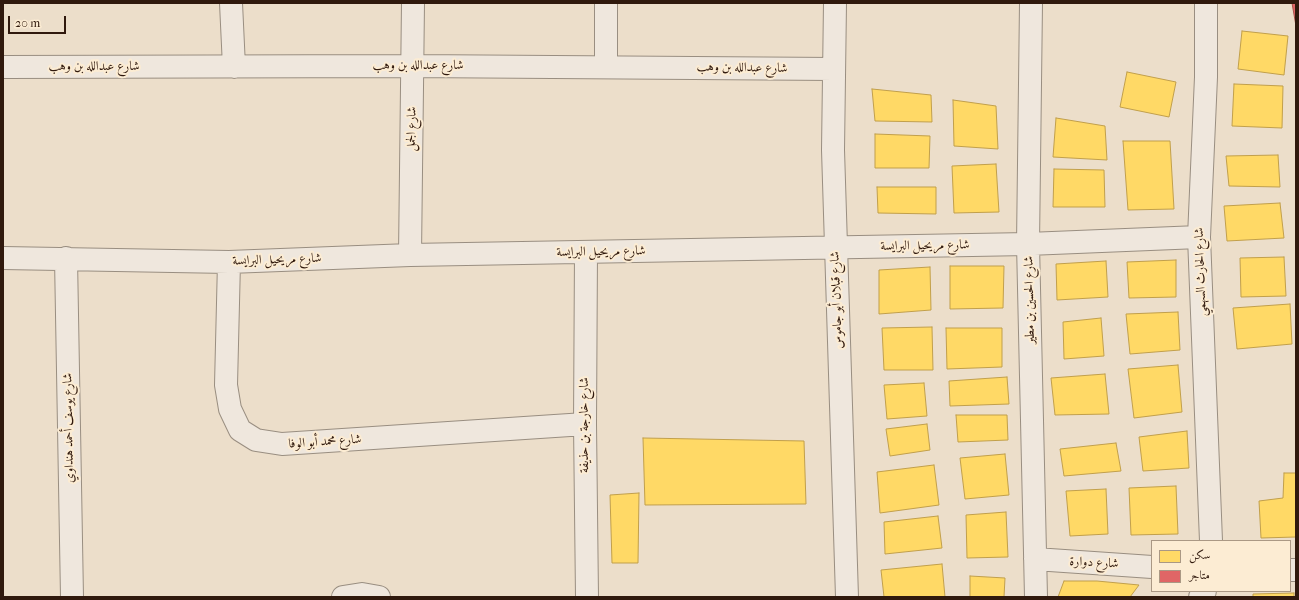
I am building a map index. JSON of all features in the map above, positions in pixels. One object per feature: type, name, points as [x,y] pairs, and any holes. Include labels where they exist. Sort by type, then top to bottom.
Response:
[{"type":"street","points":[[231,3],[234,66]]},
{"type":"street","name":"شارع الجمل","points":[[410,255],[413,3]]},
{"type":"street","points":[[606,3],[606,67]]},
{"type":"street","name":"شارع قبلان أبو جاموس","points":[[835,3],[834,69],[836,248],[847,597]]},
{"type":"street","name":"شارع الحسين بن مطير","points":[[1031,3],[1028,244],[1036,597]]},
{"type":"street","name":"شارع الحارث السهمي","points":[[1206,3],[1206,77],[1199,237],[1211,540]]},
{"type":"street","name":"شارع عبدالله بن وهب","points":[[3,67],[413,66],[834,69]]},
{"type":"street","name":"شارع مريحيل البرايسة","points":[[3,258],[229,262],[410,255],[1028,244],[1199,237]]},
{"type":"street","name":"شارع خارجة بن حذيفة","points":[[586,252],[585,424],[587,597]]},
{"type":"street","name":"شارع يوسف أحمد هنداوي","points":[[66,258],[72,597]]},
{"type":"street","name":"شارع محمد أبو الوفا","points":[[229,262],[226,384],[230,409],[240,430],[256,440],[282,444],[585,424]]},
{"type":"street","name":"شارع دوارة","points":[[1035,559],[1151,566]]},
{"type":"street","points":[[343,597],[362,594],[378,597]]},
{"type":"building: سكن","points":[[1242,31],[1288,36],[1284,75],[1238,69]]},
{"type":"building: سكن","points":[[1127,72],[1176,82],[1169,117],[1120,107]]},
{"type":"building: سكن","points":[[1234,84],[1283,86],[1282,128],[1232,126]]},
{"type":"building: سكن","points":[[872,89],[931,95],[932,122],[875,121]]},
{"type":"building: سكن","points":[[953,100],[996,106],[998,149],[954,146]]},
{"type":"building: سكن","points":[[1056,118],[1105,126],[1107,160],[1053,157]]},
{"type":"building: سكن","points":[[875,134],[930,136],[929,168],[875,168]]},
{"type":"building: سكن","points":[[1123,141],[1170,141],[1174,209],[1128,210]]},
{"type":"building: سكن","points":[[1278,155],[1280,187],[1229,186],[1226,156]]},
{"type":"building: سكن","points":[[996,164],[999,212],[954,213],[952,166]]},
{"type":"building: سكن","points":[[1054,169],[1104,170],[1105,207],[1053,207]]},
{"type":"building: سكن","points":[[877,187],[936,187],[936,214],[878,213]]},
{"type":"building: سكن","points":[[1280,203],[1284,238],[1227,241],[1224,206]]},
{"type":"building: سكن","points":[[1284,257],[1286,296],[1241,297],[1240,258]]},
{"type":"building: سكن","points":[[1176,260],[1176,297],[1129,298],[1127,262]]},
{"type":"building: سكن","points":[[1106,261],[1108,297],[1057,300],[1056,264]]},
{"type":"building: سكن","points":[[950,266],[1004,266],[1003,308],[950,309]]},
{"type":"building: سكن","points":[[930,267],[931,310],[879,314],[879,270]]},
{"type":"building: سكن","points":[[1290,304],[1292,344],[1237,349],[1233,308]]},
{"type":"building: سكن","points":[[1178,312],[1180,350],[1130,354],[1126,314]]},
{"type":"building: سكن","points":[[1101,318],[1104,356],[1064,359],[1063,322]]},
{"type":"building: سكن","points":[[932,327],[933,370],[884,370],[882,328]]},
{"type":"building: سكن","points":[[946,328],[1002,328],[1002,367],[947,369]]},
{"type":"building: سكن","points":[[1178,365],[1182,412],[1134,418],[1128,369]]},
{"type":"building: سكن","points":[[1105,374],[1109,414],[1055,415],[1051,378]]},
{"type":"building: سكن","points":[[1007,377],[1009,404],[950,406],[949,381]]},
{"type":"building: سكن","points":[[924,383],[927,416],[887,419],[884,385]]},
{"type":"building: سكن","points":[[956,415],[1007,415],[1008,440],[958,442]]},
{"type":"building: سكن","points":[[927,424],[930,450],[890,456],[886,429]]},
{"type":"building: سكن","points":[[1187,431],[1189,468],[1143,471],[1139,437]]},
{"type":"building: سكن","points":[[643,438],[804,441],[806,504],[645,505]]},
{"type":"building: سكن","points":[[1116,443],[1121,471],[1064,476],[1060,449]]},
{"type":"building: سكن","points":[[1005,454],[1009,495],[965,499],[960,458]]},
{"type":"building: سكن","points":[[934,465],[939,505],[880,513],[877,472]]},
{"type":"building: سكن","points":[[1284,473],[1296,473],[1296,537],[1261,538],[1259,501],[1283,498]]},
{"type":"building: سكن","points":[[1176,486],[1178,534],[1131,535],[1129,488]]},
{"type":"building: سكن","points":[[1106,489],[1108,534],[1070,536],[1066,491]]},
{"type":"building: سكن","points":[[639,493],[638,563],[612,563],[610,495]]},
{"type":"building: سكن","points":[[1006,512],[1008,557],[967,558],[966,515]]},
{"type":"building: سكن","points":[[938,516],[942,548],[885,554],[884,522]]},
{"type":"building: سكن","points":[[942,564],[945,597],[884,597],[881,570]]},
{"type":"building: سكن","points":[[970,576],[1005,578],[1004,597],[970,597]]},
{"type":"building: سكن","points":[[1064,581],[1097,581],[1139,585],[1130,597],[1058,597]]},
{"type":"building: سكن","points":[[1294,593],[1294,597],[1253,597],[1253,594]]},
{"type":"building: متاجر","points":[[1292,3],[1296,3],[1296,26]]}]
